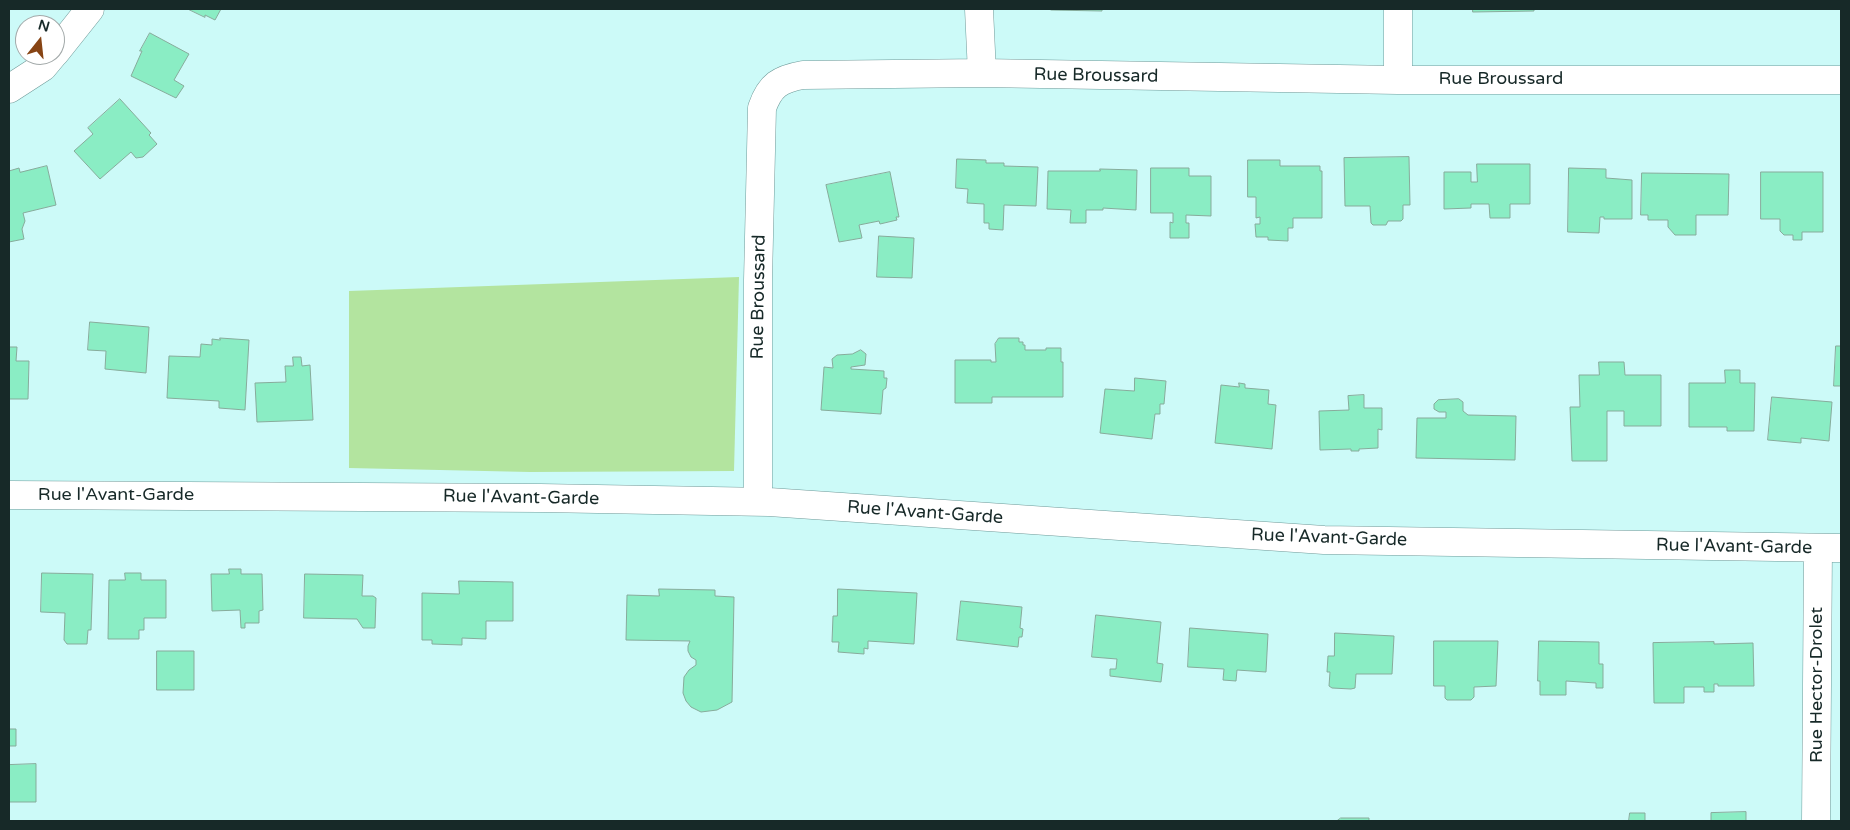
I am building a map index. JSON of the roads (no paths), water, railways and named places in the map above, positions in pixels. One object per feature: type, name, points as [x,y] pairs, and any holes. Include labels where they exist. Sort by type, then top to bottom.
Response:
[{"type":"street","points":[[65,40],[90,9]]},
{"type":"street","points":[[979,9],[982,73]]},
{"type":"street","points":[[1398,9],[1398,80]]},
{"type":"street","points":[[9,89],[45,65]]},
{"type":"street","name":"Rue Broussard","points":[[758,502],[758,280],[762,108],[771,88],[790,78],[803,75],[982,73],[1398,80],[1841,80]]},
{"type":"street","name":"Rue l'Avant-Garde","points":[[9,495],[530,498],[758,502],[1324,540],[1830,548]]},
{"type":"street","name":"Rue Hector-Drolet","points":[[1816,821],[1830,548]]}]
